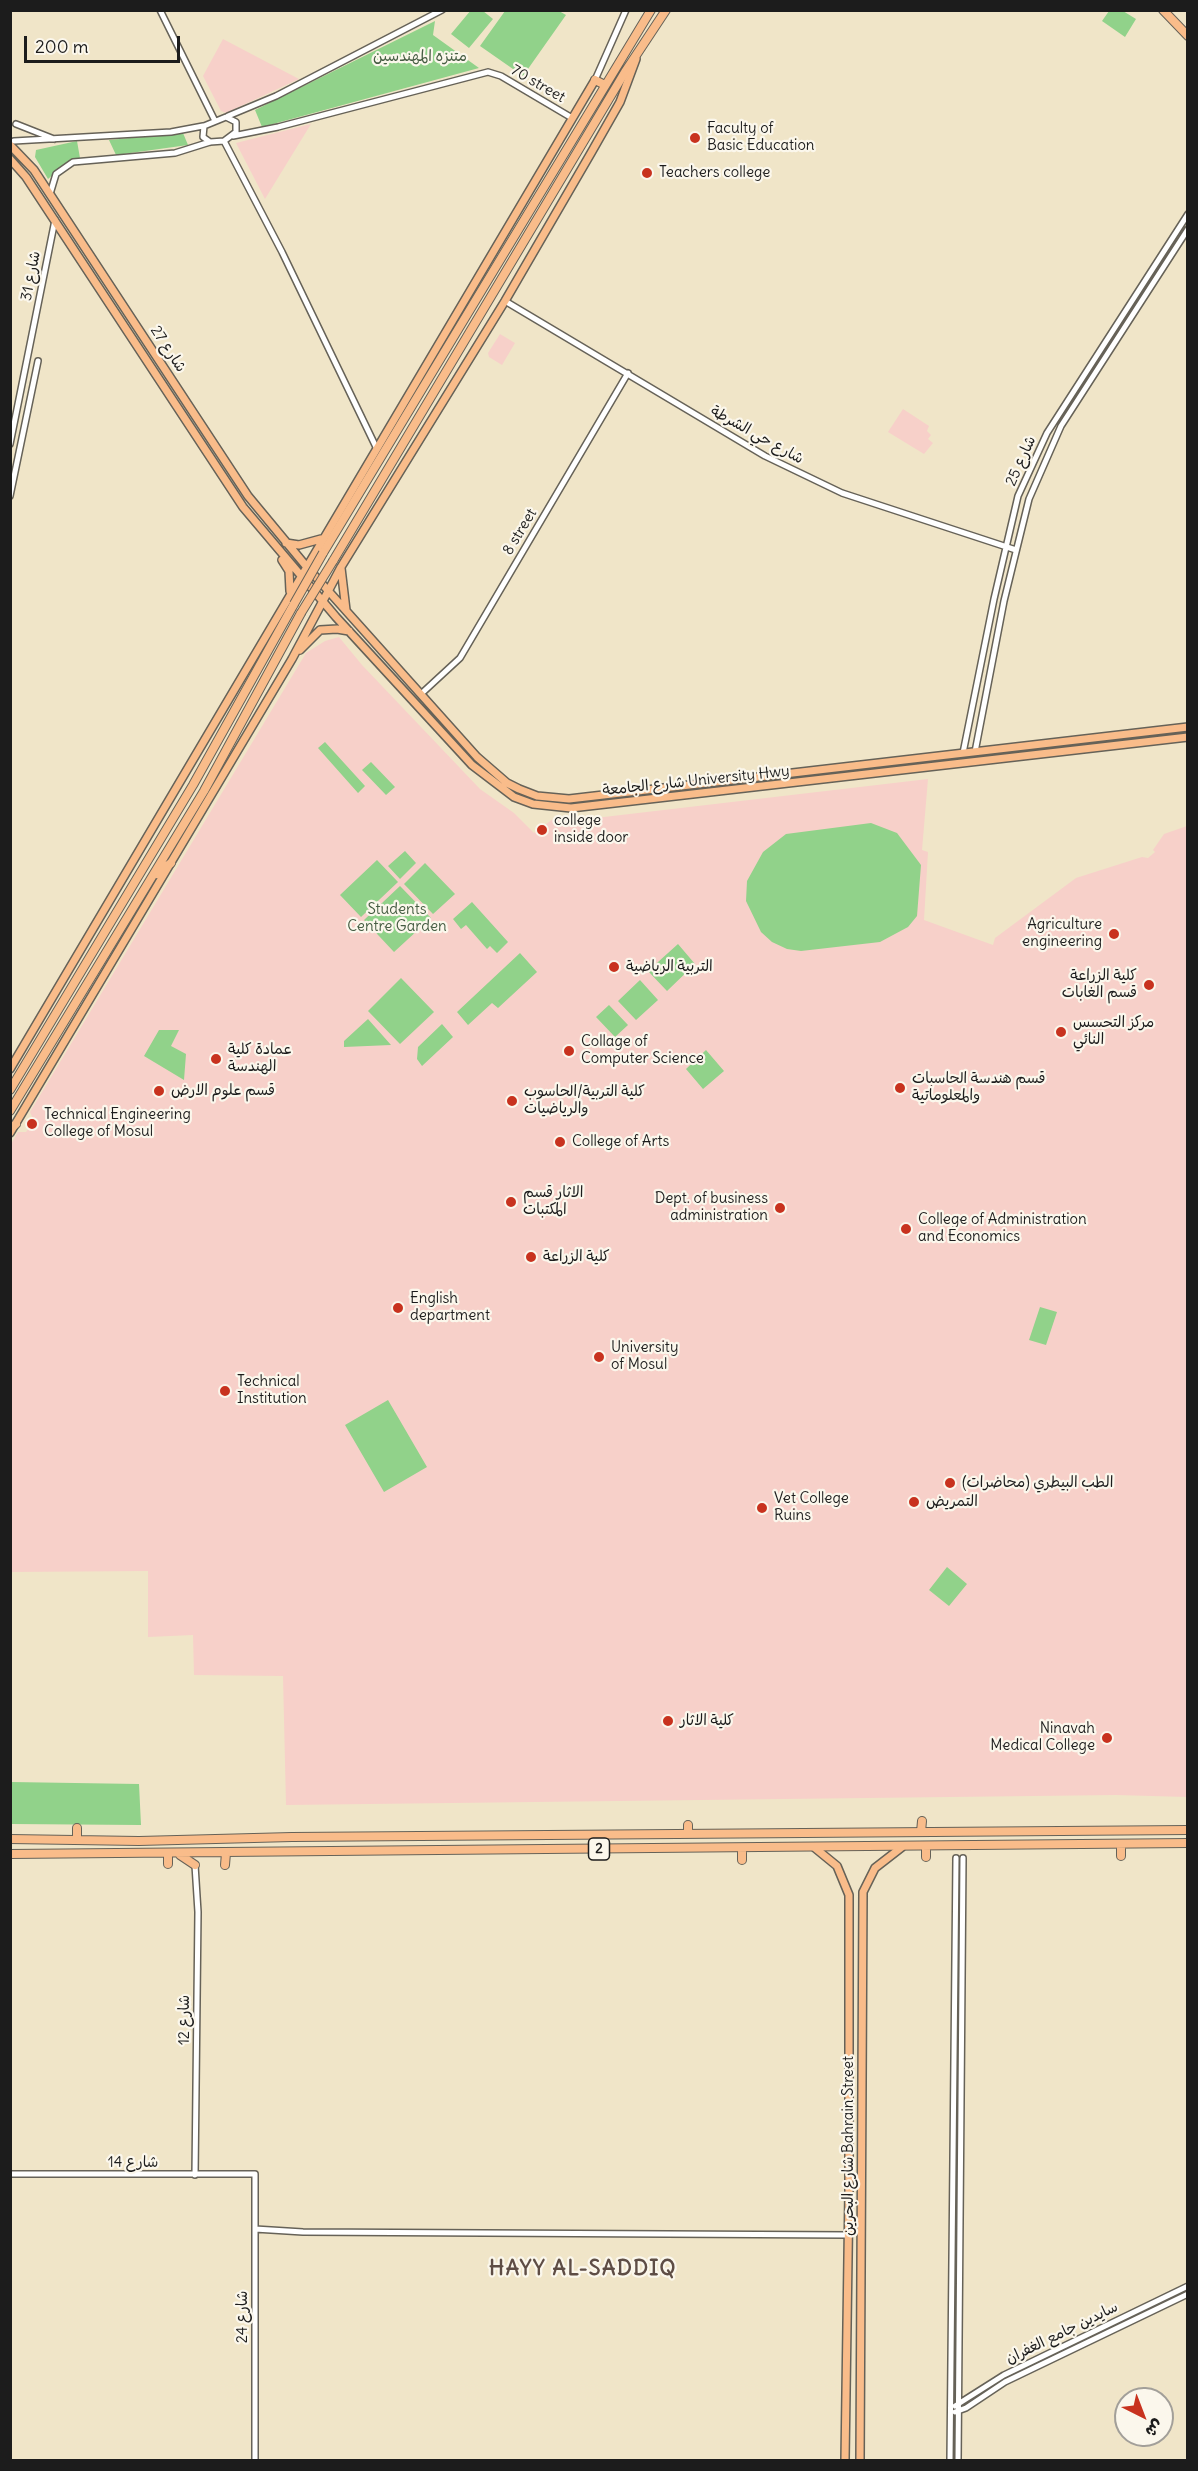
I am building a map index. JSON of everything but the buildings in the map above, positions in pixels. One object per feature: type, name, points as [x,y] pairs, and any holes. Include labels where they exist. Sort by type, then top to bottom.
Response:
[{"type":"highway","points":[[10,1090],[147,861],[291,601],[323,553],[651,10]]},
{"type":"highway","points":[[10,1111],[204,791],[301,613],[666,10]]},
{"type":"highway","points":[[1163,10],[1188,36]]},
{"type":"highway","points":[[595,80],[605,86]]},
{"type":"highway","points":[[138,856],[147,861]]},
{"type":"highway","points":[[152,879],[171,863]]},
{"type":"highway","points":[[921,1832],[922,1821]]},
{"type":"highway","points":[[688,1825],[688,1834]]},
{"type":"highway","points":[[292,1827],[292,1837]]},
{"type":"highway","points":[[77,1828],[77,1840]]},
{"type":"highway","name":"2","points":[[10,1839],[1188,1830]]},
{"type":"highway","points":[[571,1836],[571,1849]]},
{"type":"highway","name":"2","points":[[10,1854],[1188,1843]]},
{"type":"highway","points":[[1121,1844],[1121,1856]]},
{"type":"highway","points":[[926,1846],[926,1857]]},
{"type":"highway","points":[[742,1848],[742,1860]]},
{"type":"highway","points":[[225,1865],[226,1852]]},
{"type":"highway","points":[[20,1854],[20,1864]]},
{"type":"highway","points":[[168,1854],[168,1864]]},
{"type":"highway","points":[[179,1854],[195,1865]]},
{"type":"main road","points":[[12,1129],[292,658],[341,567],[505,301],[621,102],[637,56]]},
{"type":"main road","points":[[10,1069],[291,601],[301,576],[321,539],[595,80]]},
{"type":"main road","name":"شارع 27","points":[[12,143],[34,170],[222,459],[306,566]]},
{"type":"main road","name":"شارع 27","points":[[10,159],[27,177],[231,490],[301,576]]},
{"type":"main road","points":[[107,301],[116,295]]},
{"type":"main road","points":[[286,543],[299,545],[321,539]]},
{"type":"main road","points":[[270,540],[289,571],[291,601]]},
{"type":"main road","name":"شارع الجامعة University Hwy","points":[[306,566],[491,771],[507,783],[537,796],[568,799],[1188,727]]},
{"type":"main road","points":[[341,567],[345,610]]},
{"type":"main road","name":"شارع الجامعة University Hwy","points":[[301,576],[349,632],[472,765],[514,797],[533,804],[571,808],[1188,738]]},
{"type":"main road","points":[[292,658],[320,630],[337,628],[349,632]]},
{"type":"main road","points":[[730,781],[731,791]]},
{"type":"main road","name":"شارع البحرين Bahrain Street","points":[[860,2460],[863,1892],[875,1868],[902,1847]]},
{"type":"main road","name":"شارع البحرين Bahrain Street","points":[[815,1848],[837,1866],[849,1895],[845,2460]]},
{"type":"main road","points":[[845,2388],[860,2387]]},
{"type":"street","points":[[160,10],[215,121]]},
{"type":"street","points":[[12,143],[171,132],[204,126],[247,109],[442,10]]},
{"type":"street","points":[[595,80],[626,10]]},
{"type":"street","name":"70 street","points":[[254,132],[490,72],[572,118]]},
{"type":"street","points":[[233,135],[236,123],[247,109]]},
{"type":"street","points":[[226,117],[254,132]]},
{"type":"street","points":[[16,124],[56,140]]},
{"type":"street","points":[[204,126],[202,134],[210,142]]},
{"type":"street","points":[[50,195],[56,174],[73,162],[175,153],[210,142],[224,141],[233,135],[254,132]]},
{"type":"street","points":[[224,141],[282,252],[376,447]]},
{"type":"street","name":"شارع 25","points":[[963,753],[1005,548],[1018,496],[1047,433],[1188,214]]},
{"type":"street","name":"شارع 31","points":[[10,444],[55,220]]},
{"type":"street","name":"شارع 25","points":[[975,752],[1016,550],[1029,499],[1053,440],[1188,228]]},
{"type":"street","points":[[1141,286],[1148,290]]},
{"type":"street","name":"شارع حي الشرطة","points":[[505,301],[628,373],[748,448],[831,488],[1016,550]]},
{"type":"street","points":[[10,496],[38,360]]},
{"type":"street","name":"8 street","points":[[421,694],[460,658],[628,373]]},
{"type":"street","points":[[950,2460],[956,1857]]},
{"type":"street","points":[[958,2460],[963,1858]]},
{"type":"street","name":"شارع 12","points":[[195,1865],[198,1912],[195,2175]]},
{"type":"street","points":[[955,2054],[963,2054]]},
{"type":"street","name":"شارع 14","points":[[10,2174],[255,2174]]},
{"type":"street","name":"شارع 24","points":[[255,2174],[255,2460]]},
{"type":"street","points":[[255,2229],[303,2232],[848,2235]]},
{"type":"street","points":[[952,2239],[961,2240]]},
{"type":"street","name":"سايدين جامع الغفران","points":[[958,2409],[1004,2375],[1188,2286]]},
{"type":"street","name":"سايدين جامع الغفران","points":[[950,2409],[958,2409],[1005,2382],[1188,2294]]},
{"type":"shaded area","points":[[223,39],[299,79],[226,113],[221,111],[203,76]]},
{"type":"shaded area","points":[[311,124],[265,199],[236,143]]},
{"type":"shaded area","points":[[500,334],[515,343],[502,365],[489,357],[488,353]]},
{"type":"shaded area","points":[[903,409],[929,426],[927,431],[931,435],[928,439],[933,443],[924,454],[888,432]]},
{"type":"shaded area","name":"University of Mosul","points":[[339,637],[362,665],[480,789],[514,813],[534,833],[553,819],[604,817],[928,779],[922,850],[928,852],[924,920],[993,945],[995,938],[1076,878],[1142,857],[1148,858],[1155,852],[1153,850],[1164,834],[1187,826],[1187,1797],[1116,1795],[286,1805],[283,1676],[194,1675],[193,1635],[148,1637],[148,1571],[11,1572],[11,1144],[18,1132],[26,1132],[34,1121],[30,1112],[306,653],[325,641]]},
{"type":"green space","points":[[471,10],[483,11],[493,19],[469,48],[451,34]]},
{"type":"green space","points":[[505,11],[559,11],[566,15],[523,76],[480,46]]},
{"type":"green space","points":[[1109,11],[1123,11],[1136,19],[1125,37],[1102,21]]},
{"type":"green space","name":"متنزه المهندسين","points":[[435,21],[433,35],[479,68],[262,127],[255,110]]},
{"type":"green space","points":[[183,133],[188,145],[116,155],[109,140]]},
{"type":"green space","points":[[77,141],[80,158],[70,160],[48,179],[35,157],[36,150]]},
{"type":"green space","points":[[325,742],[365,786],[358,793],[318,748]]},
{"type":"green space","points":[[371,762],[395,787],[386,795],[362,770]]},
{"type":"green space","points":[[871,823],[897,833],[921,865],[917,916],[908,927],[880,942],[801,951],[787,949],[772,942],[761,932],[746,901],[747,881],[763,852],[786,834]]},
{"type":"green space","name":"Students Centre Garden","points":[[405,851],[416,863],[400,879],[388,866]]},
{"type":"green space","name":"Students Centre Garden","points":[[377,860],[398,882],[361,917],[340,895]]},
{"type":"green space","name":"Students Centre Garden","points":[[425,863],[455,894],[433,914],[404,884]]},
{"type":"green space","name":"Students Centre Garden","points":[[400,886],[431,918],[394,952],[364,920]]},
{"type":"green space","name":"Students Centre Garden","points":[[472,902],[508,942],[497,953],[490,946],[487,949],[466,925],[461,929],[453,919]]},
{"type":"green space","points":[[678,944],[695,964],[667,991],[648,971]]},
{"type":"green space","points":[[520,953],[537,972],[498,1008],[492,1003],[468,1025],[457,1012]]},
{"type":"green space","points":[[401,978],[434,1012],[400,1044],[368,1011]]},
{"type":"green space","points":[[640,980],[658,1000],[636,1020],[618,1001]]},
{"type":"green space","points":[[609,1005],[628,1025],[615,1037],[596,1017]]},
{"type":"green space","points":[[368,1019],[391,1045],[344,1047],[344,1041]]},
{"type":"green space","points":[[442,1024],[453,1037],[422,1066],[417,1059],[418,1047]]},
{"type":"green space","points":[[159,1030],[179,1030],[171,1046],[186,1054],[184,1080],[144,1056]]},
{"type":"green space","points":[[706,1050],[724,1071],[703,1089],[686,1069]]},
{"type":"green space","points":[[1040,1307],[1057,1312],[1046,1345],[1029,1340]]},
{"type":"green space","points":[[388,1400],[427,1467],[384,1492],[345,1425]]},
{"type":"green space","points":[[947,1567],[967,1584],[949,1606],[929,1590]]},
{"type":"green space","points":[[11,1782],[139,1784],[141,1825],[11,1824]]},
{"type":"place","name":"Faculty of Basic Education","points":[[695,138]]},
{"type":"place","name":"Teachers college","points":[[647,173]]},
{"type":"place","name":"college inside door","points":[[542,830]]},
{"type":"place","name":"Agriculture engineering","points":[[1114,934]]},
{"type":"place","name":"التربية الرياضية","points":[[614,967]]},
{"type":"place","name":"كلية الزراعة قسم الغابات","points":[[1149,985]]},
{"type":"place","name":"مركز التحسس النائي","points":[[1061,1032]]},
{"type":"place","name":"Collage of Computer Science","points":[[569,1051]]},
{"type":"place","name":"عمادة كلية الهندسة","points":[[216,1059]]},
{"type":"place","name":"قسم هندسة الحاسبات والمعلوماتية","points":[[900,1088]]},
{"type":"place","name":"قسم علوم الارض","points":[[159,1091]]},
{"type":"place","name":"كلية التربية/الحاسوب والرياضيات","points":[[512,1101]]},
{"type":"place","name":"Technical Engineering College of Mosul","points":[[32,1124]]},
{"type":"place","name":"College of Arts","points":[[560,1142]]},
{"type":"place","name":"الاثار قسم المكتبات","points":[[511,1202]]},
{"type":"place","name":"Dept. of business administration","points":[[780,1208]]},
{"type":"place","name":"College of Administration and Economics","points":[[906,1229]]},
{"type":"place","name":"كلية الزراعة","points":[[531,1257]]},
{"type":"place","name":"English department","points":[[398,1308]]},
{"type":"place","name":"University of Mosul","points":[[599,1357]]},
{"type":"place","name":"Technical Institution","points":[[225,1391]]},
{"type":"place","name":"الطب البيطري (محاضرات)","points":[[950,1483]]},
{"type":"place","name":"التمريض","points":[[914,1502]]},
{"type":"place","name":"Vet College Ruins","points":[[762,1508]]},
{"type":"place","name":"كلية الاثار","points":[[668,1721]]},
{"type":"place","name":"Ninavah Medical College","points":[[1107,1738]]},
{"type":"district","name":"HAYY AL-SADDIQ","points":[[583,2269]]}]
